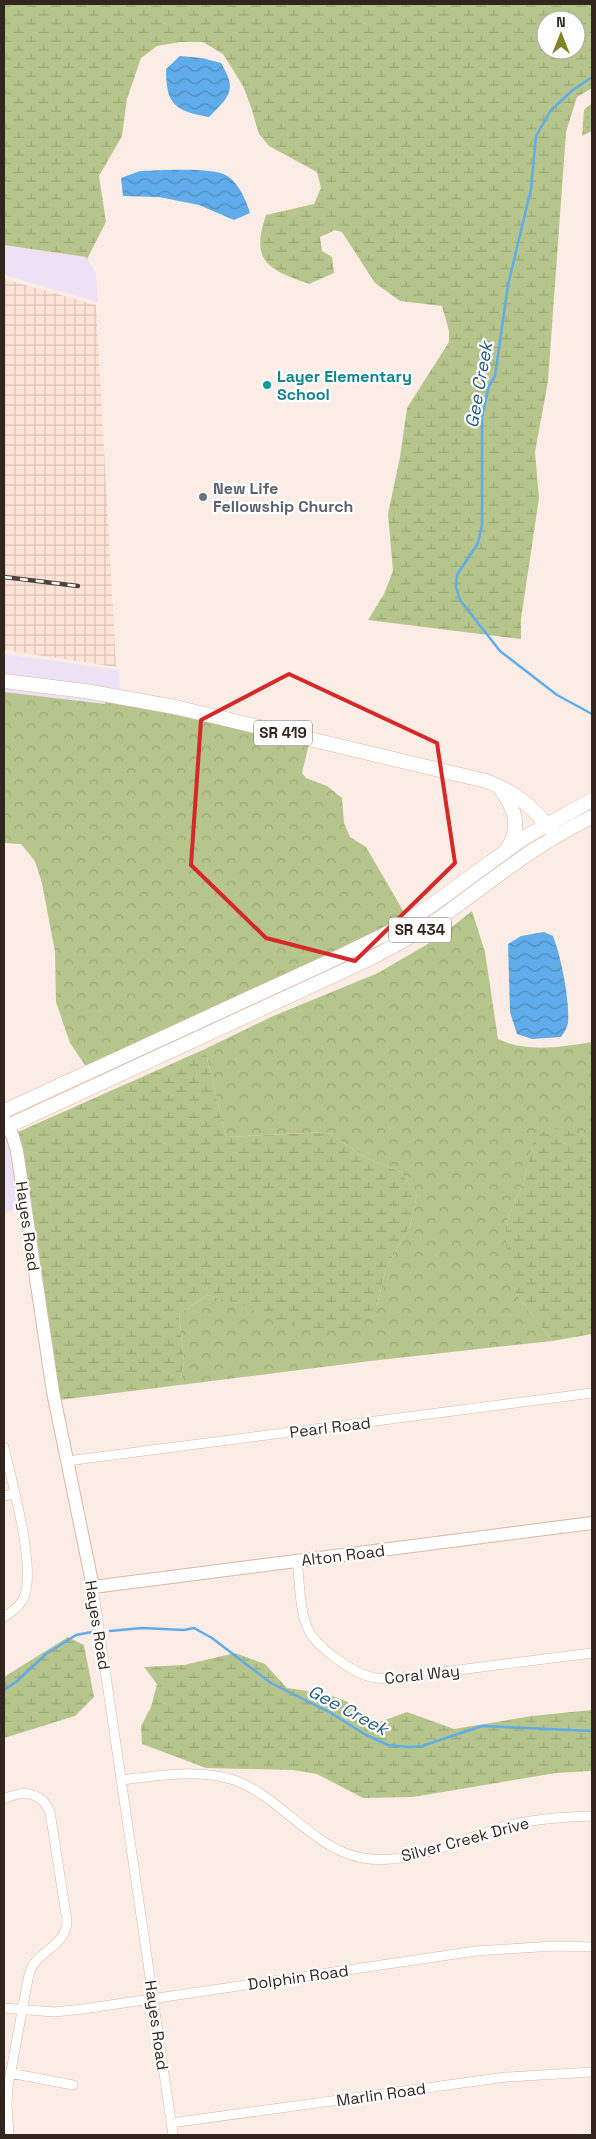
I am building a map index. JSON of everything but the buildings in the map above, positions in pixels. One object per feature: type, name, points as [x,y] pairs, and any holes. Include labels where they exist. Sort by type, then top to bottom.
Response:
[{"type":"main road","name":"SR 419","points":[[4,680],[85,691],[175,707],[499,785],[522,798],[555,835]]},
{"type":"main road","points":[[499,785],[515,813],[516,832],[507,849]]},
{"type":"main road","points":[[546,824],[592,800]]},
{"type":"main road","points":[[555,835],[592,817]]},
{"type":"main road","name":"SR 434","points":[[4,1111],[390,932],[432,905],[507,849],[546,824]]},
{"type":"main road","name":"SR 434","points":[[5,1124],[365,961],[409,937],[450,911],[527,853],[555,835]]},
{"type":"main road","points":[[272,1004],[285,991],[289,980]]},
{"type":"street","name":"Hayes Road","points":[[5,1124],[17,1151],[53,1392],[93,1587],[173,2135]]},
{"type":"street","name":"Pearl Road","points":[[67,1461],[592,1393]]},
{"type":"street","points":[[4,1447],[28,1570],[24,1596],[15,1609],[4,1617]]},
{"type":"street","points":[[4,1496],[14,1494]]},
{"type":"street","name":"Alton Road","points":[[93,1587],[592,1523]]},
{"type":"street","name":"Coral Way","points":[[297,1560],[308,1629],[315,1640],[360,1674],[375,1678],[395,1678],[592,1653]]},
{"type":"street","name":"Silver Creek Drive","points":[[121,1780],[198,1774],[234,1780],[253,1790],[345,1854],[364,1859],[406,1856],[434,1850],[501,1828],[534,1821],[560,1817],[592,1816]]},
{"type":"street","points":[[4,1799],[28,1792],[38,1796],[46,1803],[50,1812],[66,1921],[66,1928],[62,1938],[40,1957],[32,1968],[10,2073],[7,2104],[9,2135]]},
{"type":"street","name":"Dolphin Road","points":[[4,2008],[54,2012],[83,2009],[476,1951],[554,1946],[592,1947]]},
{"type":"street","name":"Marlin Road","points":[[171,2123],[506,2077],[592,2072]]},
{"type":"street","points":[[10,2073],[73,2085]]},
{"type":"highlighted area","points":[[289,674],[437,743],[455,863],[355,961],[266,938],[191,865],[201,720]]},
{"type":"shaded area","points":[[4,245],[87,257],[96,274],[98,302],[4,275]]},
{"type":"shaded area","points":[[4,279],[96,305],[116,667],[4,650]]},
{"type":"shaded area","points":[[4,654],[119,670],[120,692],[4,676]]},
{"type":"shaded area","points":[[4,686],[105,700],[106,704],[4,692]]},
{"type":"shaded area","points":[[10,1136],[20,1206],[4,1214],[4,1138]]},
{"type":"green space","points":[[4,4],[592,4],[592,88],[577,97],[566,132],[548,381],[535,452],[539,498],[521,619],[521,639],[368,620],[384,594],[393,571],[388,514],[400,457],[407,408],[449,342],[449,331],[442,306],[400,301],[375,283],[342,232],[335,230],[320,237],[322,251],[332,257],[334,273],[309,284],[283,274],[266,262],[260,244],[266,215],[314,204],[321,188],[317,172],[269,146],[259,134],[243,86],[223,54],[203,42],[180,42],[157,46],[141,58],[127,99],[122,136],[99,176],[106,222],[87,259],[86,257],[4,245]]},
{"type":"green space","points":[[592,103],[592,131],[582,136],[584,110]]},
{"type":"green space","points":[[4,692],[105,704],[105,700],[309,744],[302,773],[306,778],[327,786],[342,798],[344,823],[350,837],[366,847],[405,914],[370,936],[87,1068],[70,1043],[56,1002],[55,952],[42,883],[35,861],[21,844],[4,843]]},
{"type":"green space","points":[[472,911],[485,952],[498,1039],[520,1046],[544,1048],[592,1042],[592,1143],[581,1134],[535,1137],[524,1181],[506,1223],[515,1292],[552,1341],[370,1361],[180,1385],[184,1362],[179,1313],[208,1295],[239,1304],[377,1306],[386,1268],[410,1226],[417,1195],[401,1172],[368,1159],[327,1132],[226,1137],[205,1049],[271,1017],[378,973],[438,938]]},
{"type":"green space","points":[[205,1049],[226,1137],[327,1132],[368,1159],[401,1172],[417,1195],[410,1226],[386,1268],[377,1306],[348,1330],[291,1326],[239,1304],[208,1295],[179,1313],[184,1362],[180,1385],[59,1400],[18,1132]]},
{"type":"green space","points":[[552,1128],[581,1134],[592,1143],[592,1334],[552,1341],[515,1292],[506,1245],[506,1223],[524,1181],[534,1137]]},
{"type":"green space","points":[[68,1637],[84,1645],[94,1697],[75,1716],[4,1738],[4,1677]]},
{"type":"green space","points":[[235,1653],[265,1664],[287,1688],[327,1694],[348,1702],[363,1724],[374,1724],[407,1712],[454,1729],[532,1716],[592,1710],[592,1771],[556,1773],[413,1797],[363,1798],[317,1774],[293,1770],[206,1768],[142,1744],[141,1726],[151,1707],[157,1684],[144,1667],[184,1665]]},
{"type":"water","points":[[180,56],[202,58],[221,63],[226,72],[230,87],[229,93],[222,104],[209,117],[180,109],[171,98],[166,81],[166,69]]},
{"type":"water","points":[[200,170],[222,174],[229,177],[239,189],[250,213],[234,220],[199,205],[159,197],[123,196],[121,178],[140,171]]},
{"type":"water","points":[[544,932],[553,936],[559,955],[566,991],[568,1023],[561,1037],[532,1039],[517,1034],[510,1012],[508,944],[521,936]]},
{"type":"waterway","name":"Gee Creek","points":[[592,77],[573,90],[551,110],[536,136],[531,189],[508,285],[495,376],[489,386],[482,417],[482,525],[478,543],[457,575],[456,587],[460,600],[500,651],[557,695],[592,714]]},
{"type":"waterway","name":"Gee Creek","points":[[110,1631],[142,1628],[184,1630],[194,1628],[212,1638],[271,1683],[331,1713],[366,1735],[388,1745],[422,1746],[482,1726],[592,1731]]},
{"type":"waterway","name":"Gee Creek","points":[[4,1690],[17,1681],[46,1654],[76,1635],[92,1632]]},
{"type":"railway","points":[[4,577],[78,586]]},
{"type":"place","name":"Layer Elementary School","points":[[267,385]]},
{"type":"place","name":"New Life Fellowship Church","points":[[203,497]]}]
